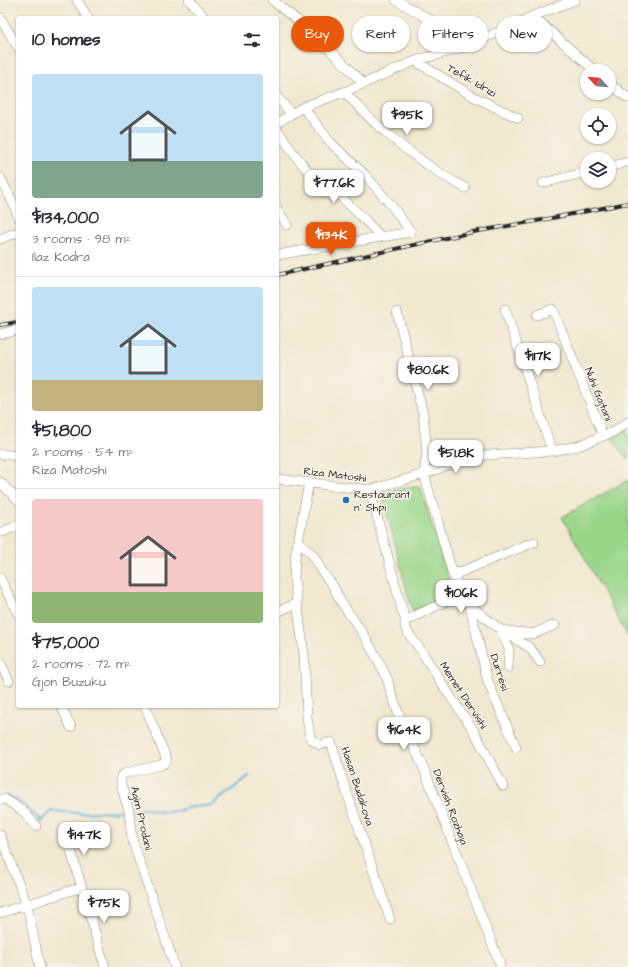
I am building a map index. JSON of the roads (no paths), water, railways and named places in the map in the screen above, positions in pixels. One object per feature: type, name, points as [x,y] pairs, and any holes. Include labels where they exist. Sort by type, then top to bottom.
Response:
[{"type":"street","points":[[76,0],[87,16]]},
{"type":"street","points":[[189,0],[203,16]]},
{"type":"street","points":[[272,0],[314,34],[363,83]]},
{"type":"street","points":[[396,0],[423,16]]},
{"type":"street","points":[[533,16],[575,0]]},
{"type":"street","points":[[0,17],[16,45]]},
{"type":"street","points":[[552,33],[587,64]]},
{"type":"street","points":[[279,122],[303,107],[344,92],[415,61],[447,52]]},
{"type":"street","name":"Tefik Idrizi","points":[[415,61],[476,98],[518,118]]},
{"type":"street","points":[[616,89],[628,98]]},
{"type":"street","points":[[344,92],[383,131],[439,174],[465,188]]},
{"type":"street","points":[[279,99],[292,114]]},
{"type":"street","points":[[279,255],[411,232],[391,205],[366,176],[331,144],[303,107]]},
{"type":"street","points":[[279,132],[310,174],[338,194],[381,237]]},
{"type":"street","points":[[616,165],[628,162]]},
{"type":"street","points":[[543,184],[580,174]]},
{"type":"street","points":[[0,177],[16,212]]},
{"type":"street","points":[[279,212],[287,225]]},
{"type":"street","points":[[0,239],[16,233]]},
{"type":"street","points":[[505,309],[552,451]]},
{"type":"street","name":"Nuhi Gajtani","points":[[537,315],[553,309],[603,436]]},
{"type":"street","points":[[397,312],[423,414],[427,452],[424,474]]},
{"type":"street","points":[[0,334],[16,330]]},
{"type":"street","name":"Riza Matoshi","points":[[279,479],[370,490],[424,474],[459,461],[486,455],[552,451],[578,446],[613,432],[628,422]]},
{"type":"street","points":[[0,454],[16,456]]},
{"type":"street","name":"Durrësi","points":[[424,474],[453,575],[469,603],[501,630],[530,648],[540,662]]},
{"type":"street","points":[[0,482],[16,498]]},
{"type":"street","name":"Hasan Budakova","points":[[309,482],[298,542],[294,579],[304,654],[307,717],[310,737],[320,745],[331,742],[390,919]]},
{"type":"street","name":"Memet Dervishi","points":[[370,490],[403,613],[406,618],[405,626],[408,634],[422,652],[474,731],[503,786]]},
{"type":"street","points":[[0,532],[16,526]]},
{"type":"street","name":"Dervish Rozhaja","points":[[298,542],[313,554],[325,576],[332,584],[341,602],[362,632],[387,678],[399,715],[422,764],[500,964]]},
{"type":"street","points":[[453,575],[534,542]]},
{"type":"street","points":[[0,578],[16,610]]},
{"type":"street","points":[[406,618],[409,619],[463,593]]},
{"type":"street","points":[[279,611],[297,603]]},
{"type":"street","name":"Durrësi","points":[[469,603],[488,682],[516,747]]},
{"type":"street","points":[[501,630],[533,634],[555,625]]},
{"type":"street","name":"Durrësi","points":[[501,630],[509,649],[508,668]]},
{"type":"street","points":[[0,662],[10,681]]},
{"type":"street","points":[[62,708],[72,727]]},
{"type":"street","name":"Agim Prodani","points":[[146,708],[166,760],[161,765],[126,773],[122,776],[121,785],[129,811],[132,839],[175,967]]},
{"type":"street","points":[[0,800],[5,799],[24,812],[36,826]]},
{"type":"street","points":[[65,830],[105,967]]},
{"type":"street","points":[[0,835],[27,905],[40,967]]},
{"type":"street","points":[[0,913],[82,887]]},
{"type":"waterway","points":[[131,811],[137,812],[143,808],[162,812],[177,811],[187,808],[212,805],[249,776]]},
{"type":"waterway","points":[[6,796],[20,802],[41,821],[52,811],[80,813],[126,811]]},
{"type":"railway","points":[[279,275],[473,232],[628,203]]},
{"type":"railway","points":[[0,325],[16,322]]},
{"type":"place","name":"Restaurant n' Shpi","points":[[346,500]]}]
